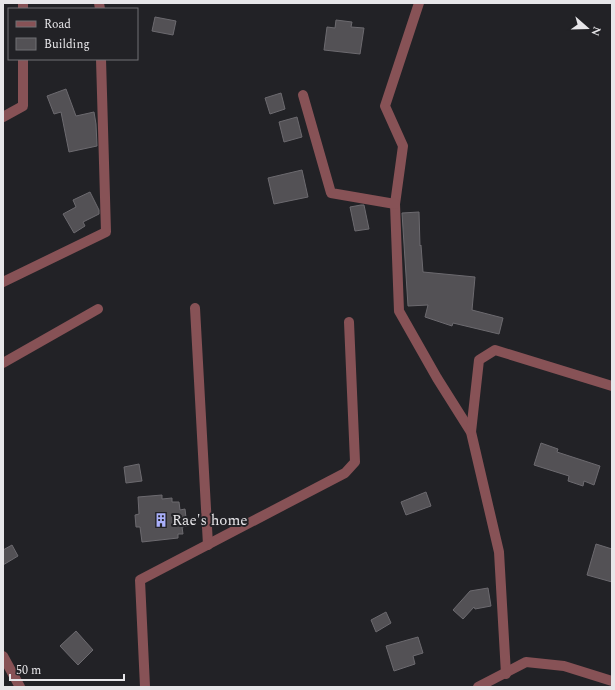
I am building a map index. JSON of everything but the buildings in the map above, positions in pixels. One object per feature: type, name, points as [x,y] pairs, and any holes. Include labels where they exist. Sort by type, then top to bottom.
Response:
[{"type":"street","points":[[420,3],[385,106],[403,146],[395,204],[399,311],[437,378],[471,432],[499,552],[506,674]]},
{"type":"street","points":[[3,117],[23,106],[23,60]]},
{"type":"street","points":[[3,282],[106,232],[101,60]]},
{"type":"street","points":[[303,95],[331,193],[395,204]]},
{"type":"street","points":[[195,308],[208,544]]},
{"type":"street","points":[[3,363],[98,309]]},
{"type":"street","points":[[145,687],[140,580],[345,473],[355,462],[349,322]]},
{"type":"street","points":[[471,432],[479,360],[495,350],[612,386]]},
{"type":"street","points":[[3,656],[20,687]]},
{"type":"street","points":[[478,687],[506,674],[526,662],[564,666],[612,681]]},
{"type":"place","name":"Rae's home","points":[[161,520]]}]
